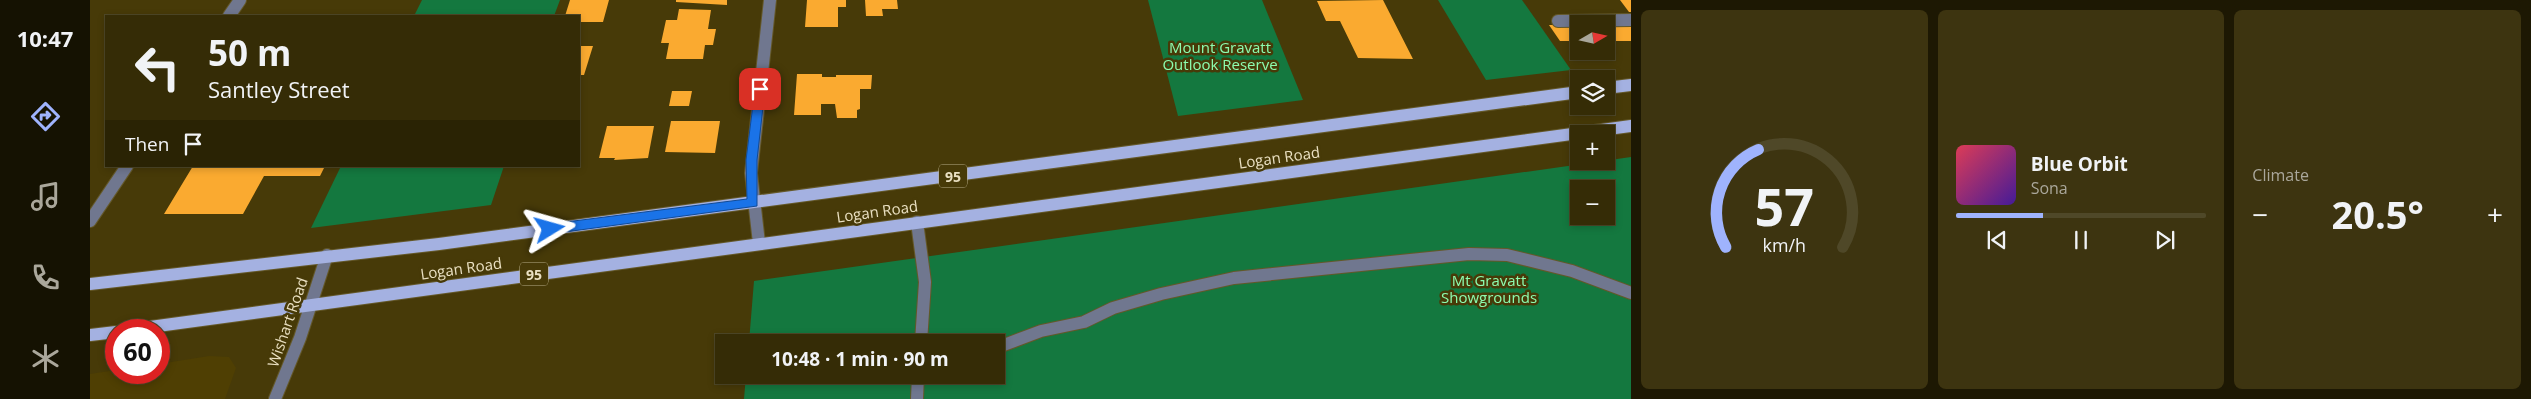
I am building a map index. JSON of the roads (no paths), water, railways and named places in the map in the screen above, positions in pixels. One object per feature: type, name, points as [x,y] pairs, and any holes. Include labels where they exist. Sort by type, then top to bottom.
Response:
[{"type":"main road","points":[[1615,87],[1631,85]]},
{"type":"main road","name":"Logan Road","points":[[90,284],[439,244],[1570,93]]},
{"type":"main road","name":"Logan Road","points":[[170,324],[1631,126]]},
{"type":"main road","points":[[90,335],[105,333]]},
{"type":"street","points":[[229,15],[240,0]]},
{"type":"street","points":[[758,243],[753,203],[752,160],[770,0]]},
{"type":"street","points":[[1558,22],[1631,20]]},
{"type":"street","points":[[90,221],[126,167]]},
{"type":"street","points":[[917,222],[925,260],[926,277],[921,334]]},
{"type":"street","points":[[1005,345],[1041,331],[1084,322],[1112,308],[1234,278],[1469,254],[1508,255],[1572,271],[1631,294]]},
{"type":"street","name":"Wishart Road","points":[[275,399],[327,256]]},
{"type":"street","points":[[917,399],[918,384]]},
{"type":"park label","name":"Mount Gravatt Outlook Reserve","points":[[1220,56]]},
{"type":"park label","name":"Mt Gravatt Showgrounds","points":[[1489,288]]}]
